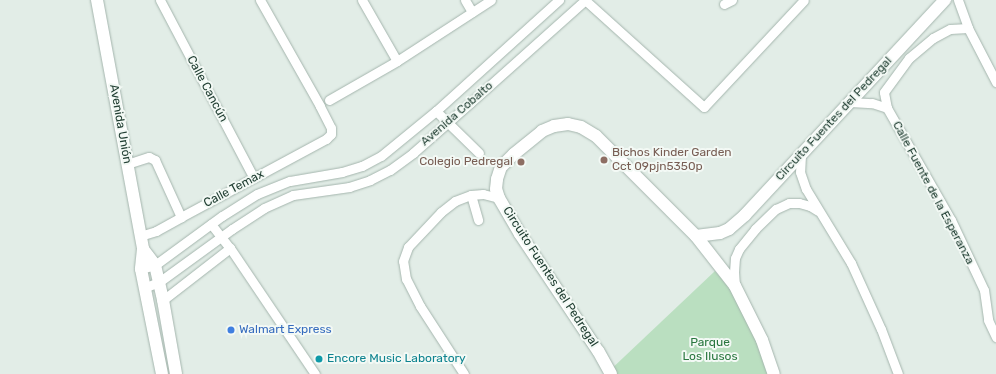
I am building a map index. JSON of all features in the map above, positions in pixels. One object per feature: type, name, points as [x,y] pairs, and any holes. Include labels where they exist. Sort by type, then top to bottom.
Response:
[{"type":"street","name":"Avenida Unión","points":[[97,0],[143,249],[141,269],[146,286],[162,374]]},
{"type":"street","name":"Calle Cancún","points":[[160,0],[254,178]]},
{"type":"street","name":"Calle Temax","points":[[140,236],[156,231],[326,139],[331,134],[331,128],[320,106],[260,0]]},
{"type":"street","points":[[362,0],[397,61]]},
{"type":"street","points":[[466,0],[472,12]]},
{"type":"street","points":[[329,100],[397,61],[491,0]]},
{"type":"street","name":"Avenida Cobalto","points":[[141,269],[155,266],[211,224],[240,204],[263,191],[290,181],[342,172],[362,166],[381,156],[436,111],[560,0]]},
{"type":"street","points":[[585,0],[704,107],[804,0]]},
{"type":"street","name":"Avenida Cobalto","points":[[146,286],[159,282],[222,236],[264,208],[293,195],[349,186],[370,180],[390,170],[413,153],[448,123],[585,0]]},
{"type":"street","name":"Circuito Fuentes del Pedregal","points":[[696,236],[720,234],[729,229],[745,215],[944,0]]},
{"type":"street","points":[[958,0],[968,28],[996,82]]},
{"type":"street","points":[[887,108],[884,92],[909,58],[933,38],[950,29],[968,28]]},
{"type":"street","name":"Calle Fuente de la Esperanza","points":[[850,102],[872,103],[887,108],[951,220],[984,290],[996,337]]},
{"type":"street","points":[[436,111],[479,153]]},
{"type":"street","name":"Circuito Fuentes del Pedregal","points":[[611,374],[598,351],[520,234],[499,198],[496,188],[497,179],[502,167],[510,158],[542,131],[568,124],[581,127],[596,136],[696,236],[735,286],[762,340],[774,374]]},
{"type":"street","points":[[801,155],[800,172],[802,181],[851,263],[881,329],[898,374]]},
{"type":"street","points":[[127,164],[152,158],[181,217]]},
{"type":"street","points":[[464,374],[420,306],[406,279],[403,261],[408,247],[441,212],[455,201],[471,195],[483,194],[499,198]]},
{"type":"street","points":[[471,195],[478,220]]},
{"type":"street","points":[[735,286],[735,258],[739,249],[755,229],[776,209],[790,203],[799,203],[810,206],[820,212]]},
{"type":"street","points":[[211,224],[222,236],[315,374]]},
{"type":"street","points":[[163,300],[230,248]]},
{"type":"street","name":"Avenida Unión","points":[[143,249],[155,266],[163,300],[176,374]]},
{"type":"green space","name":"Parque Los Ilusos","points":[[715,271],[731,290],[773,374],[606,374]]},
{"type":"place","name":"Bichos Kinder Garden Cct 09pjn5350p","points":[[604,160]]},
{"type":"place","name":"Colegio Pedregal","points":[[521,162]]},
{"type":"place","name":"Walmart Express","points":[[231,330]]},
{"type":"place","name":"Encore Music Laboratory","points":[[319,359]]}]
